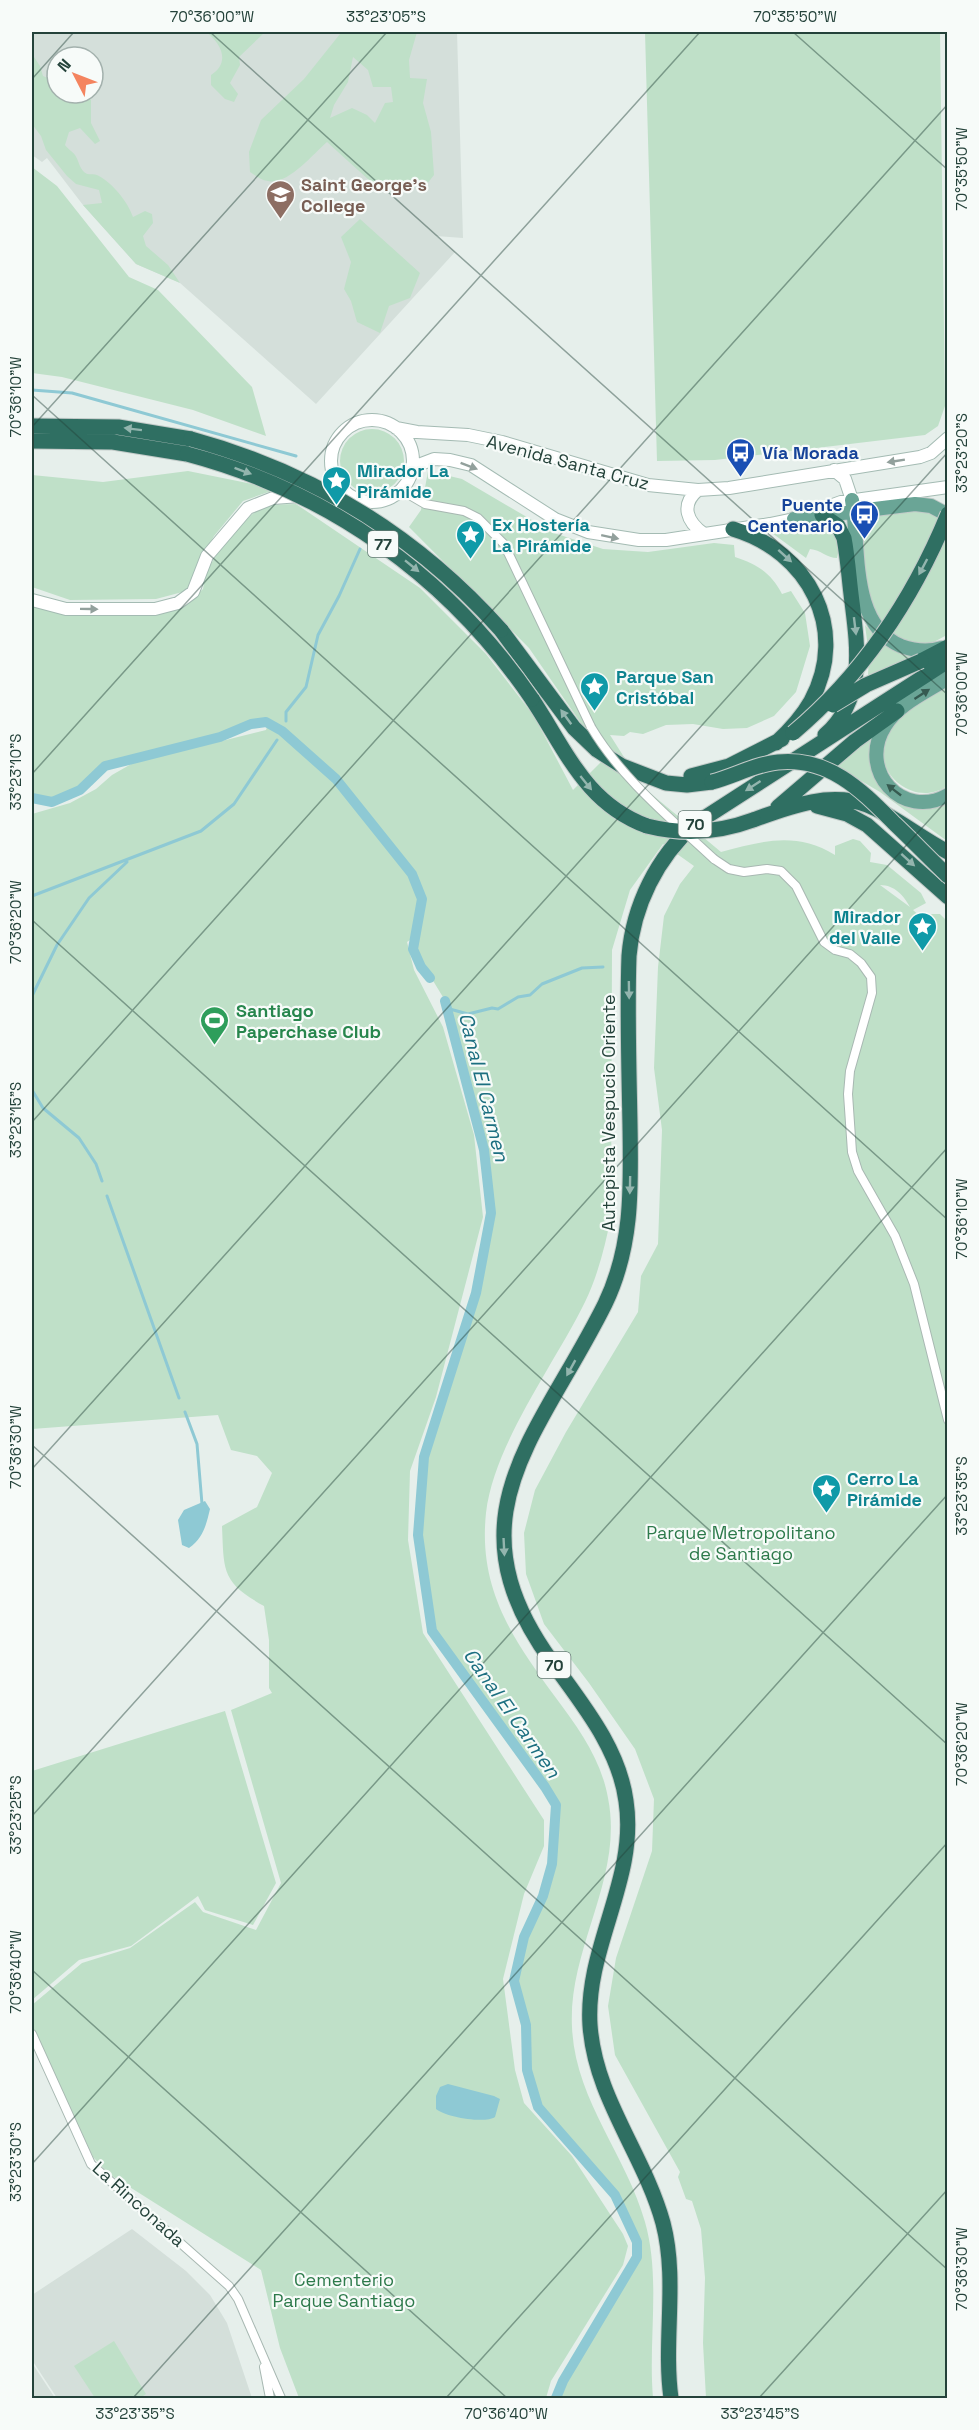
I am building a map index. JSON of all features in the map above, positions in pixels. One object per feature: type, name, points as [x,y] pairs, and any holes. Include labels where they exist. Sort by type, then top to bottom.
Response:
[{"type":"highway","name":"77","points":[[32,426],[118,427],[189,446],[289,490],[330,511],[376,540],[419,572],[465,614],[495,649],[532,699],[587,785],[616,811],[647,826],[677,832],[728,828],[753,820]]},
{"type":"highway","name":"77","points":[[32,441],[189,446],[239,453],[286,472],[361,511],[429,560],[467,594],[501,630],[574,728],[588,743],[613,761],[646,775]]},
{"type":"highway","points":[[802,754],[830,730],[839,717],[853,690],[858,663],[844,538],[838,526],[822,515]]},
{"type":"highway","points":[[784,738],[830,700],[864,661],[915,583],[948,515]]},
{"type":"highway","points":[[734,529],[764,540],[795,565],[816,598],[823,623],[824,662],[818,687],[798,721],[784,738]]},
{"type":"highway","points":[[646,775],[680,777],[707,773],[741,761],[784,738],[855,691],[948,648]]},
{"type":"highway","points":[[876,707],[948,648]]},
{"type":"highway","name":"Autopista Vespucio Oriente","points":[[671,2398],[668,2354],[670,2277],[667,2240],[654,2196],[614,2114],[600,2078],[590,2027],[593,1977],[628,1851],[628,1813],[624,1790],[614,1760],[598,1729],[539,1645],[513,1595],[505,1564],[504,1523],[507,1500],[518,1468],[605,1304],[620,1268],[626,1246],[630,1183],[629,956],[632,932],[641,901],[657,870],[688,831],[714,811],[948,661]]},
{"type":"highway","points":[[753,820],[790,799],[839,754],[897,711]]},
{"type":"highway","points":[[646,775],[676,785],[696,785],[712,782],[754,767],[781,762],[801,763],[828,769],[846,778],[864,792],[948,876]]},
{"type":"highway","points":[[753,820],[799,805],[842,799],[868,806],[948,852]]},
{"type":"highway","points":[[799,805],[813,805],[839,811],[867,825],[948,897]]},
{"type":"main road","points":[[794,519],[822,515],[853,505],[920,504],[936,508],[948,515]]},
{"type":"main road","points":[[853,505],[864,602],[875,626],[888,638],[906,647],[925,651],[948,648]]},
{"type":"main road","points":[[948,678],[897,711],[886,724],[876,746],[876,762],[881,777],[891,790],[913,801],[928,802],[948,795]]},
{"type":"street","points":[[32,600],[66,609],[155,609],[178,603],[193,592],[207,556],[248,508],[273,498],[327,495],[351,497],[361,501],[382,501],[401,490],[411,476],[412,449],[403,434],[396,428],[380,421],[362,421],[350,426],[338,439],[333,448],[332,471],[342,489],[351,497]]},
{"type":"street","name":"Avenida Santa Cruz","points":[[396,428],[495,440],[648,485],[698,490],[729,488],[926,455],[948,438]]},
{"type":"street","name":"Avenida Santa Cruz","points":[[413,467],[434,459],[471,465],[555,519],[605,536],[653,541],[794,519],[825,507],[853,505],[948,487]]},
{"type":"street","points":[[834,470],[845,479],[853,505]]},
{"type":"street","points":[[401,490],[425,504],[464,511],[478,518],[504,544],[591,727],[627,778],[714,859],[729,869],[744,872],[767,869],[781,871],[796,886],[824,942],[835,950],[850,954],[861,963],[871,977],[872,993],[850,1071],[848,1116],[852,1152],[858,1171],[895,1236],[914,1284],[948,1420]]},
{"type":"street","points":[[698,490],[689,500],[687,513],[690,522],[704,534]]},
{"type":"street","name":"La Rinconada","points":[[32,2034],[92,2164],[229,2286],[238,2299],[281,2398]]},
{"type":"street","name":"La Rinconada","points":[[263,2360],[270,2398]]},
{"type":"shaded area","name":"Saint George's College","points":[[32,32],[457,32],[463,238],[436,236],[455,252],[316,404],[180,283],[136,264],[83,205],[47,158],[42,162],[32,155]]},
{"type":"shaded area","points":[[132,2229],[186,2271],[210,2295],[227,2323],[252,2398],[57,2398],[32,2360],[32,2295]]},
{"type":"shaded area","points":[[32,2363],[55,2398],[32,2398]]},
{"type":"green space","points":[[206,32],[265,32],[239,57],[240,65],[230,83],[238,94],[234,102],[225,99],[211,85],[211,75],[221,64],[222,53],[216,42]]},
{"type":"green space","points":[[417,32],[409,60],[410,78],[427,79],[423,103],[431,132],[434,175],[427,184],[416,181],[380,190],[327,142],[299,168],[283,179],[265,180],[250,172],[249,152],[261,120],[304,79],[340,34]],"holes":[[[353,57],[368,70],[373,87],[391,87],[393,102],[385,103],[375,123],[367,115],[352,108],[330,118],[334,105],[348,82]]]},
{"type":"green space","points":[[645,32],[940,32],[945,406],[938,426],[925,435],[715,460],[657,461]]},
{"type":"green space","points":[[32,54],[45,77],[45,105],[91,105],[91,123],[100,141],[95,144],[80,128],[69,132],[65,145],[75,155],[84,172],[103,178],[114,187],[133,217],[145,211],[152,214],[153,223],[143,236],[146,246],[168,265],[180,283],[136,264],[83,205],[102,203],[99,190],[76,184],[67,176],[46,150],[41,136],[32,124]]},
{"type":"green space","points":[[32,167],[57,186],[129,277],[158,290],[252,387],[266,436],[193,410],[62,377],[32,373]]},
{"type":"green space","points":[[360,219],[420,273],[410,298],[389,306],[380,333],[357,322],[351,301],[344,289],[351,262],[341,237]]},
{"type":"green space","points":[[372,429],[390,435],[398,443],[404,461],[398,479],[390,487],[372,493],[354,487],[346,479],[340,461],[346,443],[354,435]]},
{"type":"green space","points":[[188,471],[277,489],[243,501],[214,536],[202,557],[190,590],[156,599],[70,600],[32,587],[32,475],[103,482]]},
{"type":"green space","points":[[428,471],[462,479],[554,533],[603,549],[648,552],[714,543],[734,545],[735,557],[763,570],[782,594],[791,591],[805,613],[810,646],[796,692],[774,716],[747,728],[723,729],[693,724],[666,725],[643,734],[630,732],[624,736],[610,735],[643,787],[721,852],[779,840],[806,843],[835,855],[835,846],[853,839],[860,841],[871,853],[870,862],[887,865],[921,893],[926,903],[913,910],[923,919],[932,914],[940,914],[947,921],[947,2398],[706,2398],[703,2343],[705,2278],[701,2229],[692,2201],[686,2199],[678,2177],[680,2172],[615,2055],[608,2006],[616,1958],[652,1851],[654,1799],[635,1749],[544,1624],[526,1574],[524,1533],[535,1490],[566,1432],[638,1312],[641,1276],[658,1244],[662,1130],[654,1068],[658,967],[664,916],[680,884],[694,866],[663,844],[630,890],[612,950],[611,1217],[604,1250],[585,1302],[527,1405],[500,1460],[491,1487],[486,1513],[485,1541],[493,1590],[502,1612],[526,1655],[573,1721],[595,1757],[608,1798],[611,1828],[609,1856],[603,1885],[578,1969],[573,1997],[572,2027],[575,2054],[582,2079],[591,2103],[637,2197],[650,2243],[653,2287],[653,2398],[560,2398],[566,2383],[640,2258],[640,2241],[618,2194],[541,2105],[530,2070],[529,2024],[518,1981],[528,1938],[546,1897],[555,1865],[559,1805],[435,1630],[421,1535],[428,1458],[479,1294],[495,1213],[488,1149],[449,1007],[415,951],[419,934],[407,942],[414,970],[443,1027],[474,1135],[483,1217],[436,1397],[410,1471],[408,1540],[423,1633],[544,1820],[544,1846],[524,1894],[503,1979],[515,2070],[524,2103],[572,2156],[623,2234],[628,2246],[623,2265],[551,2381],[546,2398],[299,2398],[280,2348],[261,2270],[109,2174],[93,2157],[32,2027],[32,2005],[82,1963],[130,1948],[195,1902],[203,1912],[256,1930],[281,1883],[231,1710],[272,1693],[269,1688],[269,1640],[264,1606],[250,1598],[232,1582],[223,1554],[222,1526],[257,1507],[272,1473],[257,1456],[231,1450],[218,1415],[32,1429],[32,814],[70,803],[96,789],[112,775],[133,763],[266,730],[269,720],[250,721],[219,734],[103,763],[78,788],[52,799],[32,794],[32,606],[81,616],[153,615],[187,604],[203,589],[206,572],[222,546],[248,518],[263,505],[296,504],[420,588],[486,654],[534,716],[573,790],[605,758],[529,648],[409,527],[421,510]],"holes":[[[880,885],[885,885],[898,892],[910,907]]]},
{"type":"green space","points":[[913,509],[927,511],[947,521],[948,632],[932,643],[910,645],[881,625],[867,594],[860,526],[870,515]]},
{"type":"green space","points":[[796,531],[804,535],[831,531],[838,544],[837,558],[810,549],[806,558],[772,533]]},
{"type":"green space","points":[[865,625],[888,645],[917,655],[868,675],[869,655]]},
{"type":"green space","points":[[947,687],[947,786],[934,792],[921,793],[898,783],[889,773],[882,748],[886,735],[897,719]]},
{"type":"green space","points":[[875,730],[873,772],[875,779],[894,796],[911,804],[931,808],[947,803],[947,841],[880,792],[834,765]]},
{"type":"green space","points":[[225,1711],[276,1883],[253,1925],[205,1910],[198,1896],[131,1946],[79,1960],[32,2000],[32,1771]]},
{"type":"green space","points":[[114,2341],[146,2394],[140,2398],[95,2398],[74,2366]]},
{"type":"water","points":[[205,1501],[210,1509],[201,1536],[189,1548],[182,1545],[178,1520],[184,1510]]},
{"type":"water","points":[[448,2084],[500,2099],[495,2117],[483,2120],[465,2119],[436,2109],[436,2096],[440,2087]]},
{"type":"waterway","points":[[32,390],[72,393],[296,456]]},
{"type":"waterway","points":[[286,721],[286,712],[306,687],[318,635],[360,549]]},
{"type":"waterway","name":"Canal El Carmen","points":[[32,798],[52,802],[80,790],[105,766],[220,737],[251,724],[266,722],[282,731],[336,779],[412,874],[422,899],[413,949],[421,967],[430,978]]},
{"type":"waterway","points":[[32,896],[201,831],[234,804],[277,740]]},
{"type":"waterway","points":[[32,996],[57,945],[89,898],[127,862]]},
{"type":"waterway","points":[[446,1008],[468,1014],[492,1008],[498,1009],[518,997],[530,995],[542,984],[582,968],[603,967]]},
{"type":"waterway","name":"Canal El Carmen","points":[[445,1001],[484,1150],[491,1213],[476,1293],[424,1457],[418,1535],[432,1631],[556,1805],[552,1864],[543,1896],[524,1937],[514,1981],[526,2025],[527,2070],[538,2107],[615,2195],[637,2242],[637,2257],[563,2381],[556,2398]]},
{"type":"waterway","points":[[32,1090],[43,1108],[79,1138],[96,1164],[102,1181]]},
{"type":"waterway","points":[[107,1196],[179,1398]]},
{"type":"waterway","points":[[185,1412],[197,1444],[202,1504]]},
{"type":"place","name":"Saint George's College","points":[[280,220]]},
{"type":"place","name":"Vía Morada","points":[[741,478]]},
{"type":"place","name":"Mirador La Pirámide","points":[[336,506]]},
{"type":"place","name":"Puente Centenario","points":[[864,540]]},
{"type":"place","name":"Ex Hostería La Pirámide","points":[[471,560]]},
{"type":"place","name":"Parque San Cristóbal","points":[[595,712]]},
{"type":"place","name":"Mirador del Valle","points":[[922,952]]},
{"type":"place","name":"Santiago Paperchase Club","points":[[215,1046]]},
{"type":"place","name":"Cerro La Pirámide","points":[[826,1514]]},
{"type":"park label","name":"Parque Metropolitano de Santiago","points":[[741,1542]]},
{"type":"park label","name":"Cementerio Parque Santiago","points":[[344,2289]]}]
